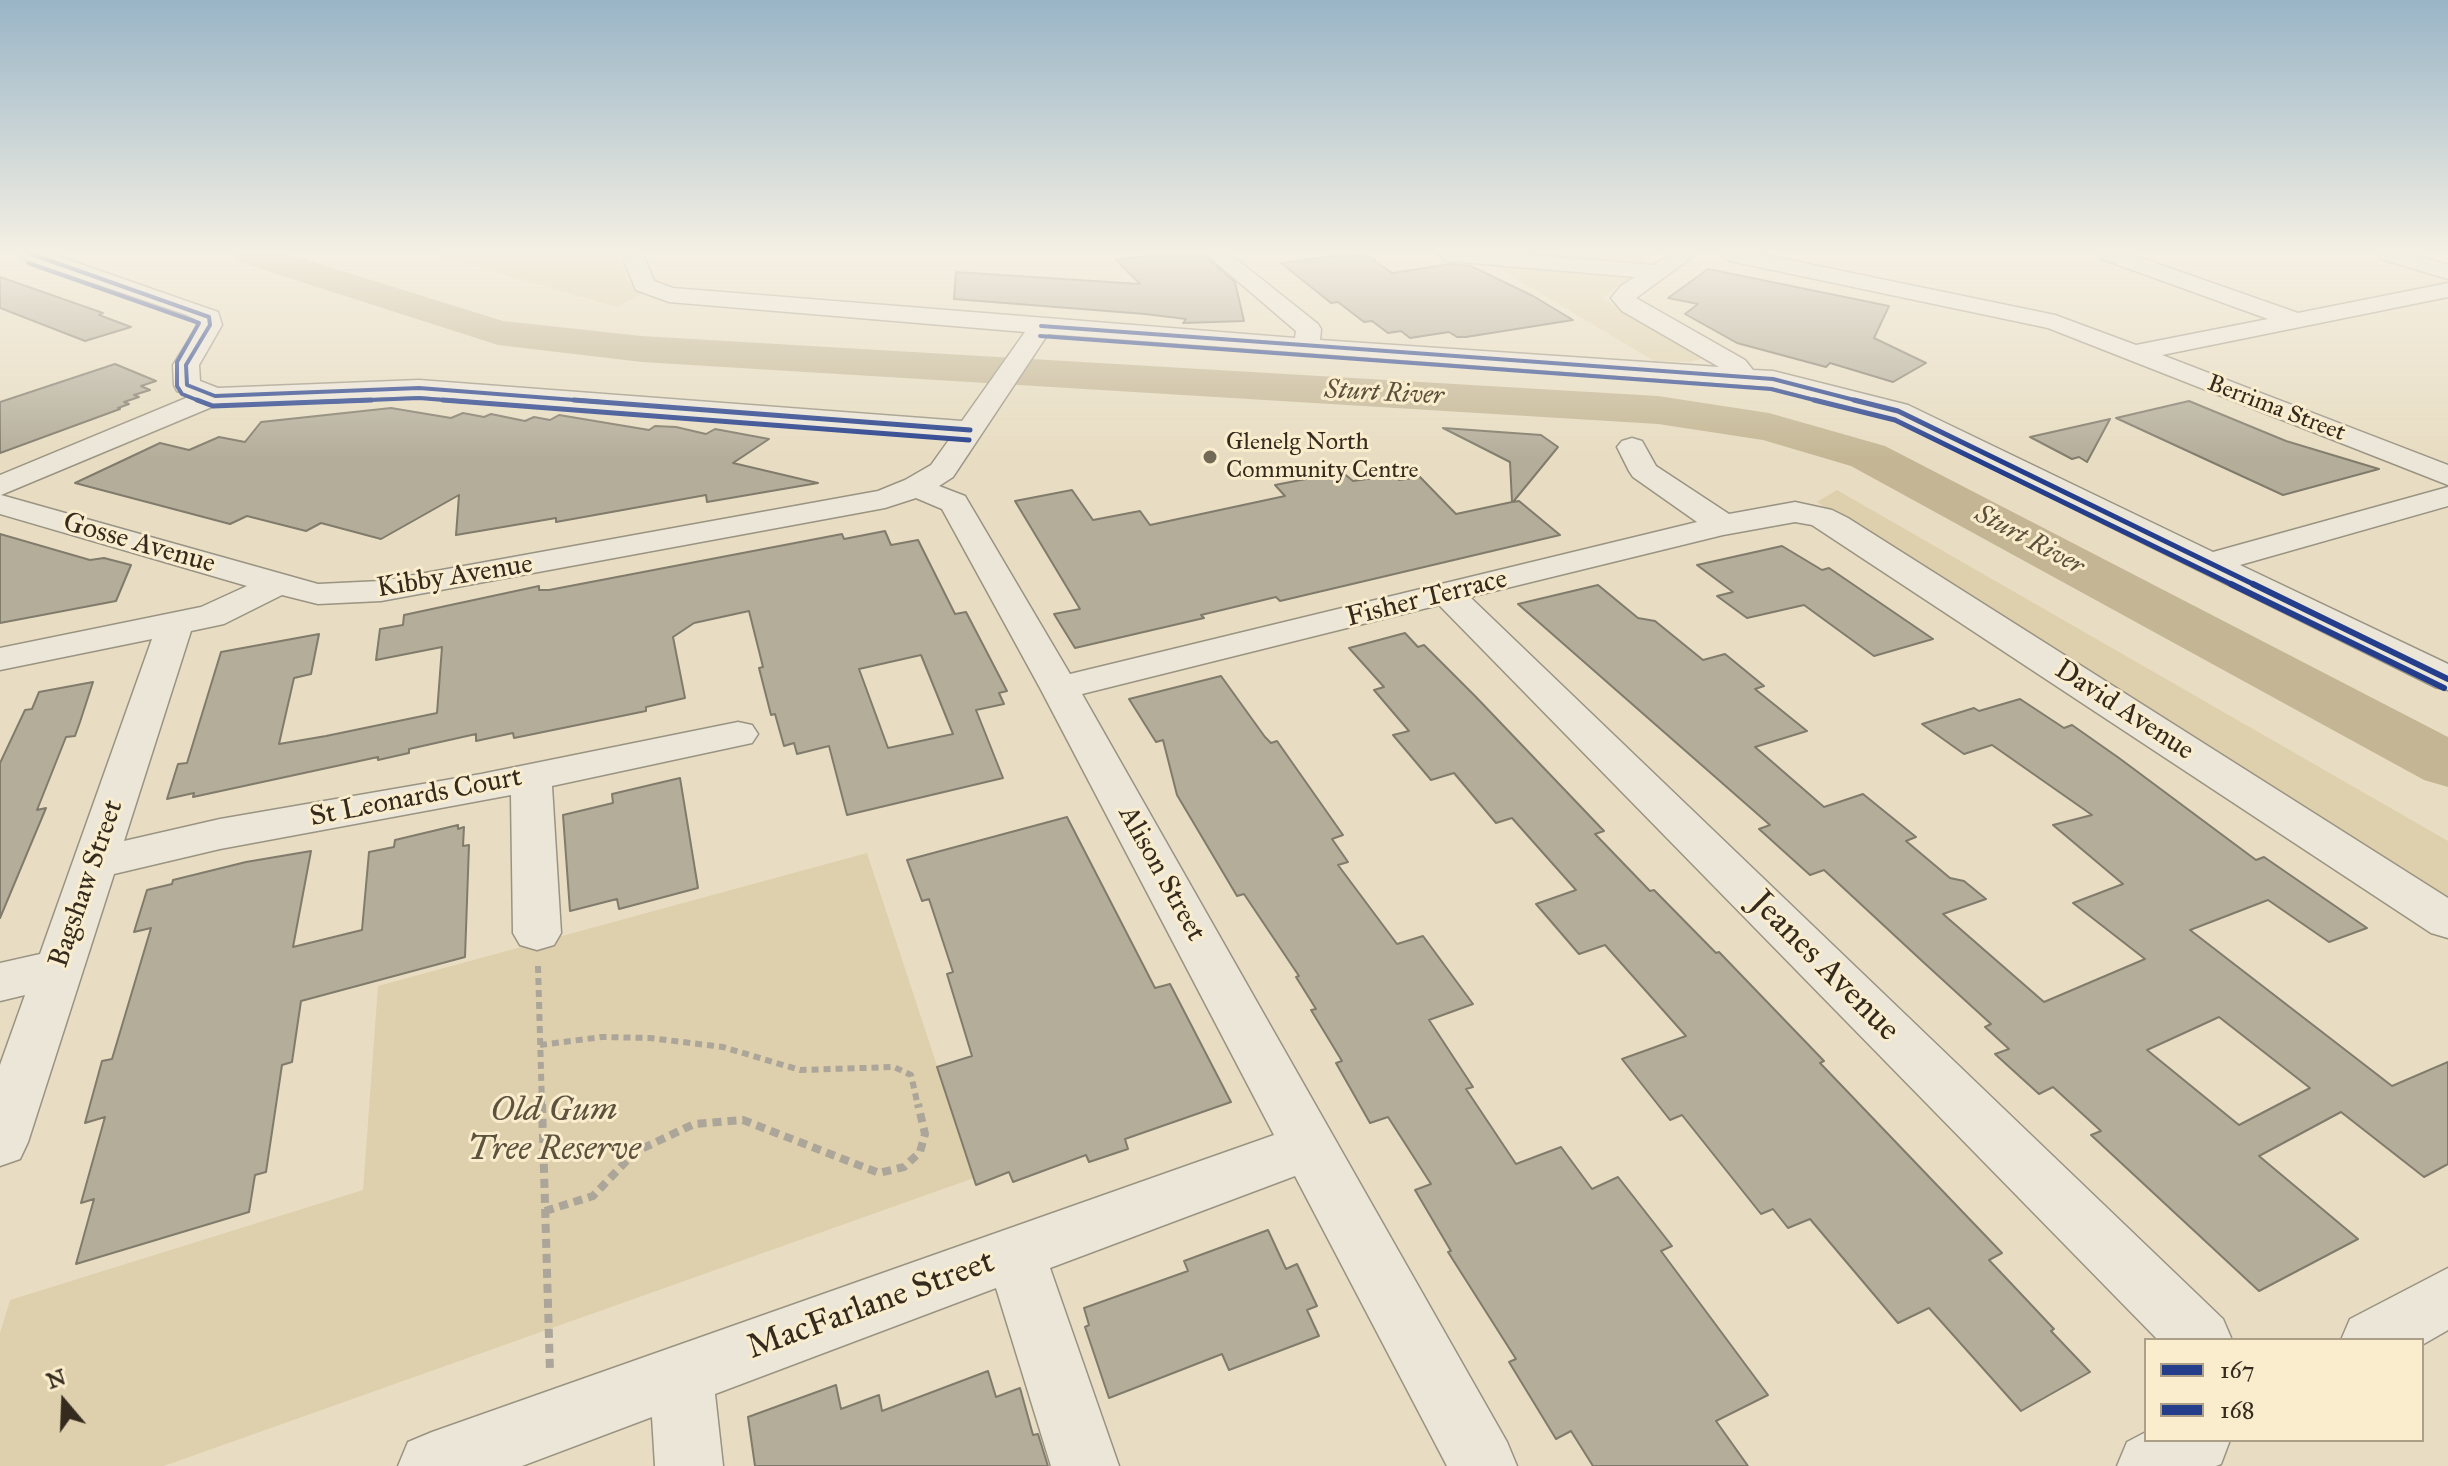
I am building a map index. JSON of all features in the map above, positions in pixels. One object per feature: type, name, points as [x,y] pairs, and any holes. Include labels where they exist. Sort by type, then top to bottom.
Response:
[{"type":"street","points":[[210,322],[186,365],[187,385],[215,396]]},
{"type":"street","points":[[913,322],[1034,336],[1307,346],[1773,379],[1898,411],[2448,679]]},
{"type":"street","points":[[1301,322],[1309,329],[1307,346]]},
{"type":"street","points":[[1659,322],[1736,366],[1746,377]]},
{"type":"street","name":"Berrima Street","points":[[2056,322],[2448,476]]},
{"type":"street","points":[[2133,353],[2284,322]]},
{"type":"street","points":[[916,487],[942,471],[1034,336]]},
{"type":"street","points":[[0,486],[215,396],[419,388],[970,430]]},
{"type":"street","points":[[1632,447],[1644,471],[1723,525]]},
{"type":"street","name":"Kibby Avenue","points":[[278,584],[318,594],[381,591],[885,499],[916,487]]},
{"type":"street","name":"Alison Street","points":[[916,487],[954,503],[1059,688],[1483,1466]]},
{"type":"street","points":[[2209,563],[2448,496]]},
{"type":"street","name":"Gosse Avenue","points":[[0,504],[278,584]]},
{"type":"street","name":"Fisher Terrace","points":[[1059,688],[1448,595],[1723,525],[1795,512]]},
{"type":"street","name":"David Avenue","points":[[1795,512],[1821,517],[1837,525],[2448,921]]},
{"type":"street","points":[[0,659],[175,626],[211,616],[278,584]]},
{"type":"street","name":"Jeanes Avenue","points":[[1448,595],[2199,1338]]},
{"type":"street","name":"Bagshaw Street","points":[[0,1142],[175,626]]},
{"type":"street","name":"St Leonards Court","points":[[94,863],[220,834],[481,788],[738,734]]},
{"type":"street","points":[[531,777],[537,933]]},
{"type":"street","points":[[0,982],[59,968]]},
{"type":"street","name":"MacFarlane Street","points":[[432,1466],[1310,1146]]},
{"type":"street","points":[[1015,1253],[1085,1466]]},
{"type":"street","points":[[2376,1338],[2448,1297]]},
{"type":"street","points":[[681,1375],[689,1466]]},
{"type":"street","points":[[2151,1466],[2193,1442]]},
{"type":"path","points":[[537,933],[552,1422]]},
{"type":"path","points":[[540,1045],[602,1037],[650,1038],[723,1047],[800,1070],[894,1067],[911,1075],[925,1134],[920,1152],[904,1167],[879,1173],[743,1120],[694,1124],[635,1152],[593,1196],[545,1211]]},
{"type":"green space","points":[[1589,322],[1644,322],[1704,358],[1691,362],[1654,361]]},
{"type":"green space","points":[[1837,490],[2448,841],[2448,904],[1817,502]]},
{"type":"green space","name":"Old Gum Tree Reserve","points":[[867,853],[974,1178],[164,1466],[0,1466],[0,1333],[10,1300],[363,1190],[378,986]]},
{"type":"building","points":[[37,322],[119,322],[131,327],[85,341]]},
{"type":"building","points":[[1374,322],[1558,322],[1466,337],[1457,337],[1449,332],[1410,338],[1401,331],[1388,333]]},
{"type":"building","points":[[1700,322],[1881,322],[1874,338],[1926,363],[1893,382],[1830,363],[1826,367],[1737,343]]},
{"type":"building","points":[[115,364],[156,381],[141,386],[150,390],[134,395],[139,397],[124,402],[129,404],[120,409],[0,453],[0,402]]},
{"type":"building","points":[[2189,401],[2286,441],[2379,469],[2283,495],[2116,418]]},
{"type":"building","points":[[391,408],[451,418],[463,413],[484,417],[491,414],[525,421],[534,417],[550,420],[559,415],[649,430],[655,426],[676,427],[706,434],[715,429],[769,439],[733,463],[818,483],[707,502],[706,495],[556,522],[556,518],[456,535],[459,495],[381,539],[321,523],[306,531],[247,516],[230,524],[75,483],[160,443],[189,450],[219,437],[245,442],[261,422]]},
{"type":"building","points":[[2110,419],[2087,462],[2079,457],[2072,459],[2030,437]]},
{"type":"building","points":[[1443,428],[1541,435],[1558,447],[1513,502],[1519,501],[1560,535],[1280,601],[1276,597],[1201,615],[1204,618],[1075,648],[1054,614],[1080,609],[1015,501],[1072,490],[1093,520],[1140,511],[1150,525],[1285,496],[1275,485],[1342,472],[1353,481],[1394,475],[1399,480],[1420,477],[1456,514],[1512,502],[1510,462]]},
{"type":"building","points":[[885,531],[891,545],[918,540],[955,614],[966,612],[1007,691],[999,693],[1004,704],[976,710],[1003,778],[847,815],[829,746],[797,754],[794,743],[784,746],[775,714],[771,715],[749,611],[694,623],[673,637],[685,698],[646,707],[646,711],[514,738],[513,733],[476,741],[476,734],[409,749],[409,753],[378,760],[378,757],[193,797],[194,793],[167,799],[178,764],[187,763],[221,652],[319,634],[311,674],[294,678],[279,744],[326,736],[437,713],[442,647],[376,660],[380,629],[403,625],[404,615],[539,586],[539,590],[549,590],[842,534],[844,539]],"holes":[[[921,655],[953,734],[888,748],[859,669]]]},
{"type":"building","points":[[0,534],[90,560],[104,558],[131,565],[116,601],[0,623]]},
{"type":"building","points":[[1782,546],[1822,570],[1829,568],[1933,639],[1874,656],[1804,605],[1747,618],[1717,596],[1733,592],[1697,565]]},
{"type":"building","points":[[1598,585],[1638,618],[1655,621],[1703,660],[1725,654],[1764,686],[1755,689],[1807,731],[1755,747],[1824,807],[1863,794],[1916,837],[1906,841],[1950,878],[1964,881],[1986,899],[1943,914],[2044,1002],[2145,959],[2073,903],[2123,884],[2053,825],[2092,815],[1992,745],[1964,754],[1922,724],[1974,708],[1979,711],[2020,699],[2064,728],[2072,725],[2256,860],[2264,857],[2367,928],[2329,942],[2268,900],[2190,930],[2392,1086],[2448,1062],[2448,1164],[2424,1177],[2341,1112],[2259,1156],[2358,1239],[2259,1291],[2091,1135],[2101,1131],[2053,1087],[2039,1094],[1995,1054],[2009,1049],[1985,1027],[1991,1024],[1824,870],[1810,875],[1759,829],[1770,825],[1518,604]],"holes":[[[2219,1017],[2310,1088],[2239,1125],[2147,1050]]]},
{"type":"building","points":[[1405,633],[1418,647],[1424,645],[1475,696],[1604,831],[1595,834],[1650,891],[1654,890],[1716,953],[1719,952],[1824,1061],[1820,1063],[2002,1253],[1989,1260],[2090,1372],[2021,1411],[1929,1308],[1898,1323],[1810,1219],[1788,1228],[1773,1209],[1761,1214],[1682,1115],[1670,1120],[1622,1059],[1686,1036],[1605,945],[1579,954],[1536,904],[1576,890],[1512,818],[1496,823],[1454,773],[1431,780],[1393,735],[1409,731],[1374,690],[1384,687],[1349,648]]},
{"type":"building","points":[[1221,676],[1265,737],[1271,743],[1277,741],[1343,835],[1332,839],[1348,862],[1338,865],[1397,944],[1423,936],[1473,1004],[1429,1020],[1473,1087],[1466,1089],[1516,1164],[1561,1147],[1592,1189],[1618,1177],[1672,1246],[1661,1251],[1768,1395],[1716,1421],[1748,1466],[1593,1466],[1571,1431],[1556,1439],[1509,1362],[1516,1359],[1448,1252],[1451,1251],[1415,1190],[1431,1184],[1388,1117],[1370,1123],[1336,1063],[1342,1061],[1311,1010],[1316,1009],[1296,977],[1299,976],[1244,894],[1237,896],[1177,795],[1163,740],[1156,742],[1129,699]]},
{"type":"building","points":[[93,682],[75,736],[66,737],[37,810],[46,808],[0,918],[0,763],[25,710],[32,709],[39,692]]},
{"type":"building","points":[[680,778],[698,888],[619,909],[617,899],[570,911],[563,815],[613,803],[612,794]]},
{"type":"building","points":[[1067,817],[1155,988],[1170,984],[1231,1102],[1125,1139],[1128,1149],[1089,1162],[1086,1155],[1013,1182],[1009,1172],[976,1185],[937,1067],[972,1056],[947,974],[953,972],[929,899],[922,901],[907,860]]},
{"type":"building","points":[[458,825],[458,829],[464,827],[463,846],[469,845],[465,957],[301,1001],[292,1062],[282,1065],[266,1172],[255,1175],[249,1212],[76,1264],[94,1199],[81,1203],[105,1117],[85,1123],[102,1061],[112,1059],[151,928],[134,932],[147,890],[172,884],[173,880],[246,862],[311,851],[293,947],[362,930],[369,852],[394,847],[395,840]]},
{"type":"building","points":[[1268,1230],[1286,1269],[1297,1264],[1317,1306],[1307,1310],[1319,1336],[1229,1370],[1222,1354],[1109,1398],[1085,1327],[1089,1325],[1084,1308],[1188,1271],[1184,1261]]},
{"type":"building","points":[[988,1371],[996,1397],[1020,1388],[1033,1435],[1038,1434],[1048,1466],[755,1466],[748,1417],[836,1385],[841,1409],[879,1395],[882,1411]]},
{"type":"waterway","name":"Sturt River","points":[[465,322],[498,333],[642,349],[1658,410],[1769,427],[1868,456],[2448,765]]},
{"type":"transit line","name":"168","points":[[197,322],[177,362],[177,386],[182,394],[213,406],[419,398],[969,440]]},
{"type":"transit line","name":"167","points":[[210,322],[186,365],[187,385],[215,396],[419,388],[970,430]]},
{"type":"transit line","name":"167","points":[[1041,326],[1773,379],[1898,411],[2448,679]]},
{"type":"transit line","name":"168","points":[[1040,336],[1771,389],[1895,420],[2444,688]]},
{"type":"place","name":"Glenelg North Community Centre","points":[[1210,457]]}]
